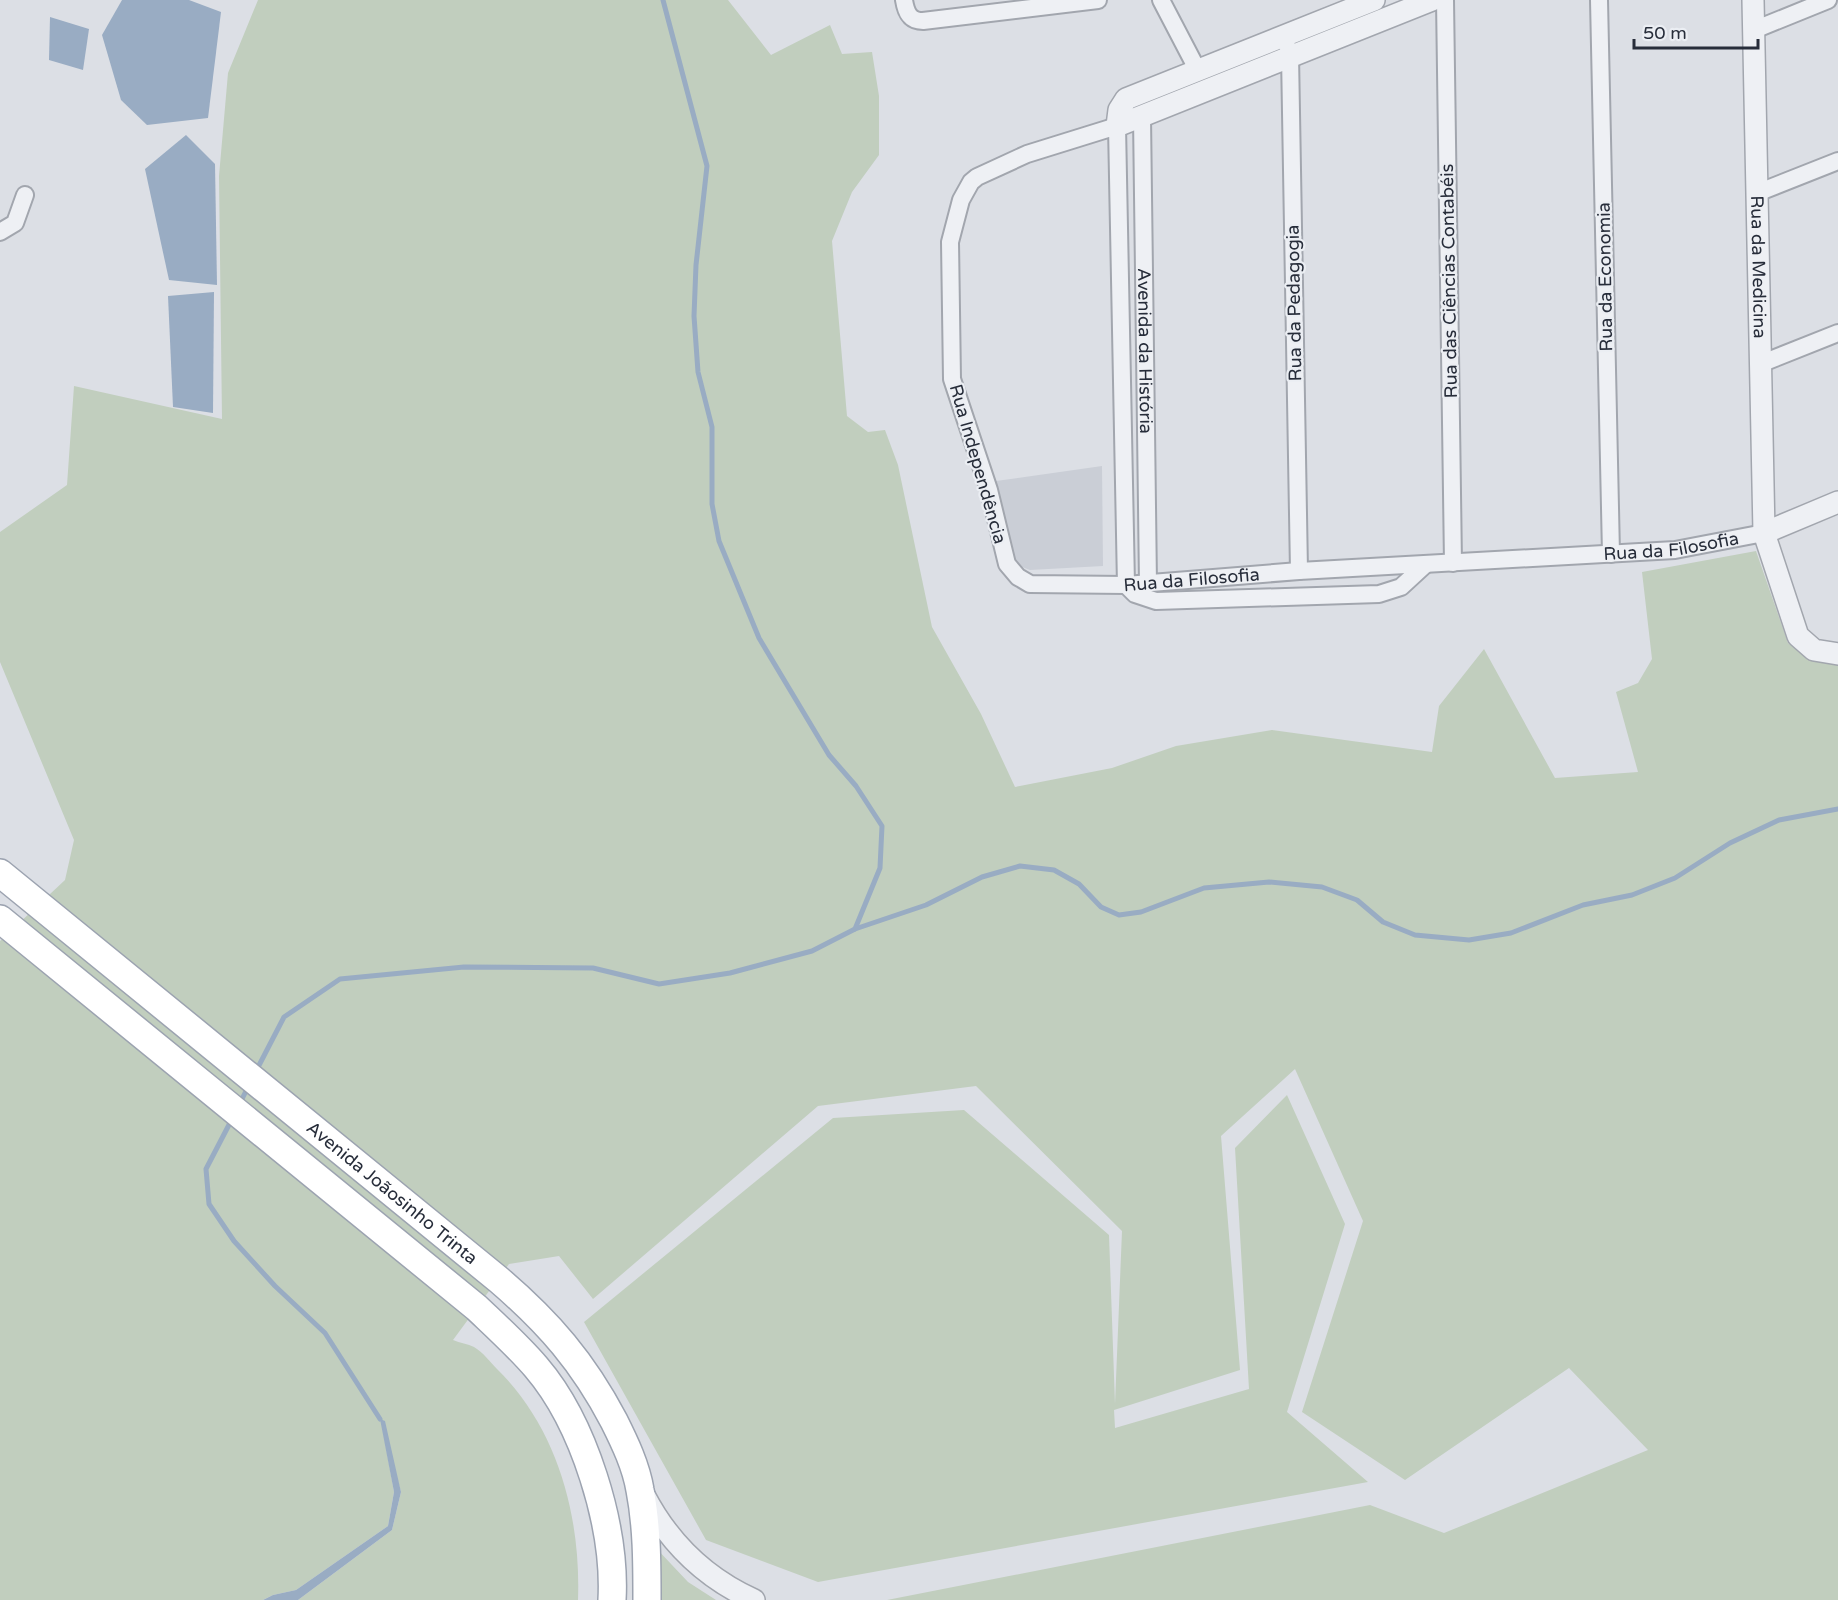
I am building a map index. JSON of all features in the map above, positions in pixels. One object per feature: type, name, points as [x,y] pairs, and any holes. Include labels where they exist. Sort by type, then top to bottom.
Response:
[{"type":"main road","name":"Avenida Joãosinho Trinta","points":[[0,873],[499,1280],[554,1330],[586,1371],[621,1435],[640,1488],[645,1527],[647,1600]]},
{"type":"main road","name":"Avenida Joãosinho Trinta","points":[[1,920],[477,1308],[537,1367],[557,1396],[590,1469],[604,1521],[612,1600]]},
{"type":"street","points":[[904,0],[909,16],[915,21],[1098,0]]},
{"type":"street","points":[[1161,0],[1197,69]]},
{"type":"street","name":"Avenida da História","points":[[1117,126],[1142,117],[1287,46],[1374,0]]},
{"type":"street","name":"Avenida da História","points":[[1126,585],[1117,126],[1120,107],[1126,99],[1197,69],[1287,46],[1432,0]]},
{"type":"street","name":"Rua das Ciências Contabéis","points":[[1445,0],[1453,563]]},
{"type":"street","name":"Rua da Economia","points":[[1599,0],[1611,554]]},
{"type":"street","name":"Rua da Medicina","points":[[1754,0],[1764,533],[1798,636],[1814,650],[1838,654]]},
{"type":"street","points":[[1754,30],[1828,0]]},
{"type":"street","name":"Rua da Pedagogia","points":[[1287,46],[1299,571]]},
{"type":"street","name":"Avenida da História","points":[[1142,117],[1148,584]]},
{"type":"street","name":"Rua Independência","points":[[1117,126],[1028,154],[971,182],[961,200],[950,242],[950,310],[952,379],[989,490],[1007,564],[1018,577],[1041,586],[1126,585]]},
{"type":"street","points":[[1757,193],[1838,161]]},
{"type":"street","points":[[0,232],[15,223],[25,195]]},
{"type":"street","points":[[1761,364],[1838,333]]},
{"type":"street","name":"Rua da Filosofia","points":[[1126,585],[1299,571],[1675,550],[1764,533],[1838,502]]},
{"type":"street","name":"Rua da Filosofia","points":[[1126,585],[1135,594],[1156,601],[1379,594],[1401,587],[1426,564]]},
{"type":"street","points":[[640,1488],[665,1532],[684,1553],[711,1576],[754,1600]]},
{"type":"shaded area","points":[[1102,466],[1103,566],[1030,570],[1010,562],[996,481]]},
{"type":"green space","points":[[258,0],[728,0],[771,55],[830,25],[842,54],[872,52],[879,96],[879,155],[852,192],[832,241],[847,416],[868,432],[885,430],[898,465],[932,627],[981,714],[1015,787],[1112,768],[1176,746],[1272,730],[1432,752],[1439,706],[1484,649],[1555,778],[1638,772],[1616,692],[1638,683],[1652,659],[1642,572],[1756,551],[1788,643],[1803,654],[1838,663],[1838,1600],[887,1600],[1370,1505],[1444,1533],[1648,1450],[1569,1368],[1405,1480],[1302,1412],[1363,1221],[1295,1069],[1221,1136],[1240,1370],[1114,1410],[1115,1428],[1249,1389],[1235,1148],[1287,1095],[1345,1224],[1287,1412],[1368,1482],[818,1582],[706,1540],[584,1322],[833,1118],[964,1110],[1109,1235],[1115,1404],[1122,1231],[976,1086],[818,1106],[593,1299],[559,1256],[509,1264],[453,1340],[474,1347],[481,1352],[518,1393],[536,1419],[550,1447],[562,1476],[570,1506],[578,1569],[578,1600],[298,1600],[392,1530],[401,1492],[381,1420],[394,1492],[388,1526],[296,1590],[273,1595],[263,1600],[0,1600],[0,941],[65,880],[74,840],[0,662],[0,532],[67,485],[74,386],[222,419],[219,176],[228,73]]},
{"type":"green space","points":[[655,1547],[688,1582],[716,1600],[655,1600]]},
{"type":"water","points":[[122,0],[189,0],[221,12],[208,118],[147,125],[121,100],[102,35]]},
{"type":"water","points":[[50,17],[89,29],[83,70],[49,60]]},
{"type":"water","points":[[186,135],[215,164],[217,285],[169,280],[145,169]]},
{"type":"water","points":[[214,292],[213,413],[173,407],[168,296]]},
{"type":"water","points":[[380,1419],[385,1421],[401,1492],[392,1530],[298,1600],[263,1600],[273,1595],[296,1590],[388,1526],[394,1492]]},
{"type":"waterway","points":[[255,1073],[284,1017],[340,979],[464,967],[593,968],[659,984],[730,973],[812,951],[855,929],[880,868],[882,826],[856,786],[829,755],[759,638],[719,541],[712,504],[712,427],[698,372],[694,316],[696,265],[707,166],[663,0]]},
{"type":"waterway","points":[[855,929],[926,905],[982,877],[1020,866],[1054,870],[1079,884],[1101,907],[1119,915],[1141,912],[1204,888],[1269,882],[1322,887],[1357,900],[1383,922],[1415,935],[1469,940],[1511,933],[1583,905],[1632,895],[1675,878],[1730,843],[1779,820],[1838,809]]},
{"type":"waterway","points":[[239,1105],[248,1087]]},
{"type":"waterway","points":[[232,1119],[206,1169],[209,1204],[234,1241],[275,1286],[325,1333],[380,1419]]}]
